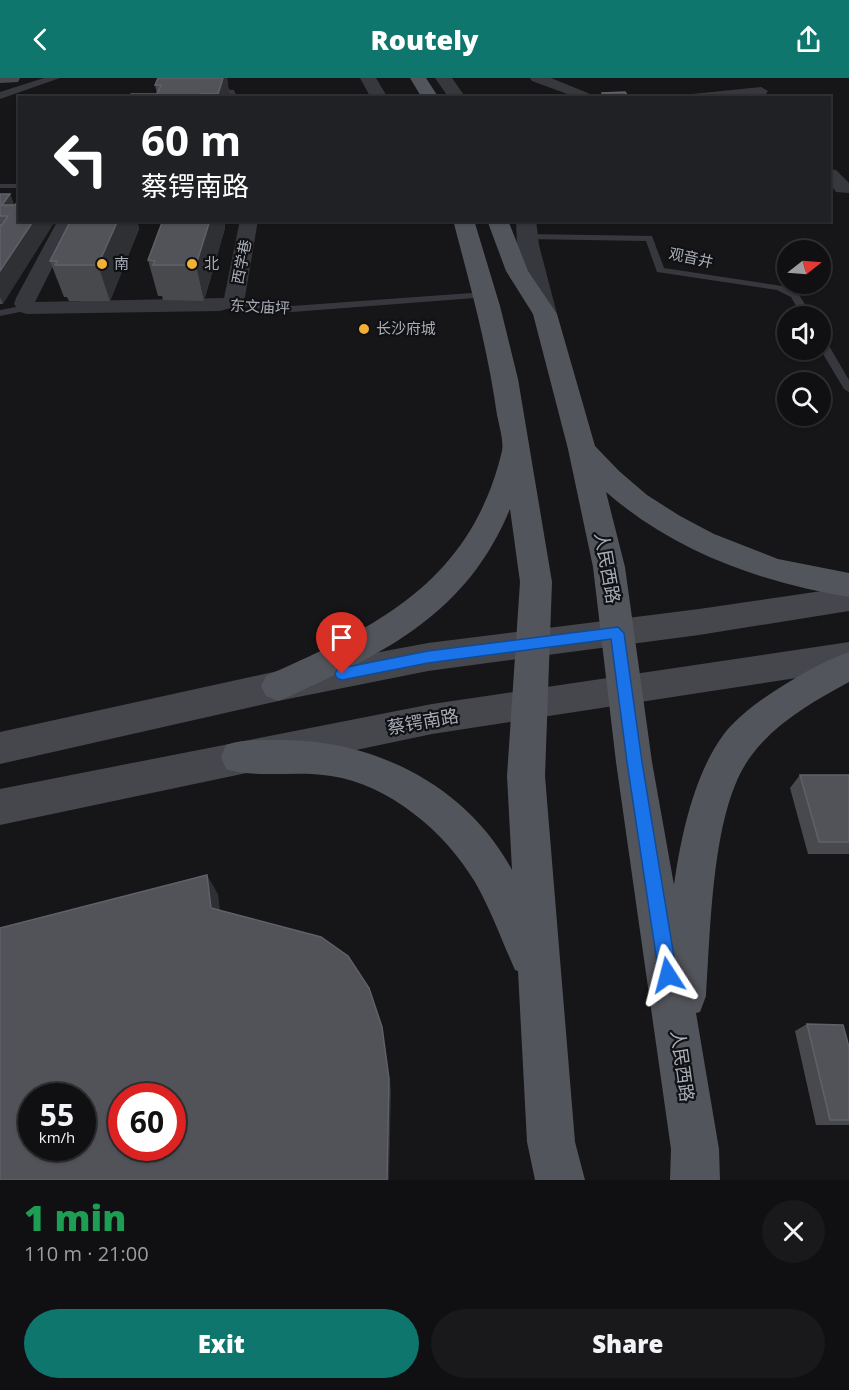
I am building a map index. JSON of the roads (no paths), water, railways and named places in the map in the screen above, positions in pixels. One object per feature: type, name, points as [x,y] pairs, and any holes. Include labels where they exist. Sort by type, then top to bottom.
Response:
[{"type":"main road","points":[[418,78],[430,96]]},
{"type":"main road","name":"人民西路","points":[[471,222],[505,380],[536,582],[525,776],[552,1167]]},
{"type":"main road","name":"人民西路","points":[[471,222],[517,271],[545,314],[582,449],[609,567],[625,690],[699,1170]]},
{"type":"main road","points":[[278,686],[329,663],[403,619],[429,600],[456,575],[493,516],[506,486],[516,445]]},
{"type":"main road","points":[[582,449],[613,484],[668,525],[707,544],[768,567],[849,585]]},
{"type":"main road","points":[[0,748],[278,686],[428,657],[618,633],[849,599]]},
{"type":"main road","name":"蔡锷南路","points":[[0,807],[432,719],[849,656]]},
{"type":"main road","points":[[680,1046],[697,854],[707,811],[726,765],[741,741],[772,713],[849,666]]},
{"type":"main road","points":[[239,757],[319,758],[361,766],[393,781],[435,809],[465,836],[488,867],[538,972]]},
{"type":"street","points":[[0,96],[55,78]]},
{"type":"street","points":[[368,78],[379,96]]},
{"type":"street","points":[[443,78],[456,96]]},
{"type":"street","points":[[537,78],[587,96]]},
{"type":"street","points":[[750,78],[763,94]]},
{"type":"street","points":[[728,96],[763,94]]},
{"type":"street","points":[[831,175],[842,188],[849,188]]},
{"type":"street","points":[[27,309],[24,304],[26,298],[67,222]]},
{"type":"street","name":"西学巷","points":[[231,302],[235,297],[249,222]]},
{"type":"street","points":[[526,229],[545,314]]},
{"type":"street","name":"东文庙坪","points":[[27,309],[220,305],[231,302]]},
{"type":"lane","points":[[209,89],[232,90],[234,96]]},
{"type":"lane","points":[[0,186],[18,186]]},
{"type":"lane","name":"观音井","points":[[526,229],[649,237],[660,270],[779,288],[795,295],[801,306]]},
{"type":"lane","name":"东文庙坪","points":[[231,302],[292,309],[485,295]]},
{"type":"lane","name":"东文庙坪","points":[[0,313],[27,309]]},
{"type":"lane","points":[[831,358],[849,389]]},
{"type":"place","name":"南","points":[[102,264]]},
{"type":"place","name":"北","points":[[192,264]]},
{"type":"place","name":"长沙府城","points":[[364,329]]}]
